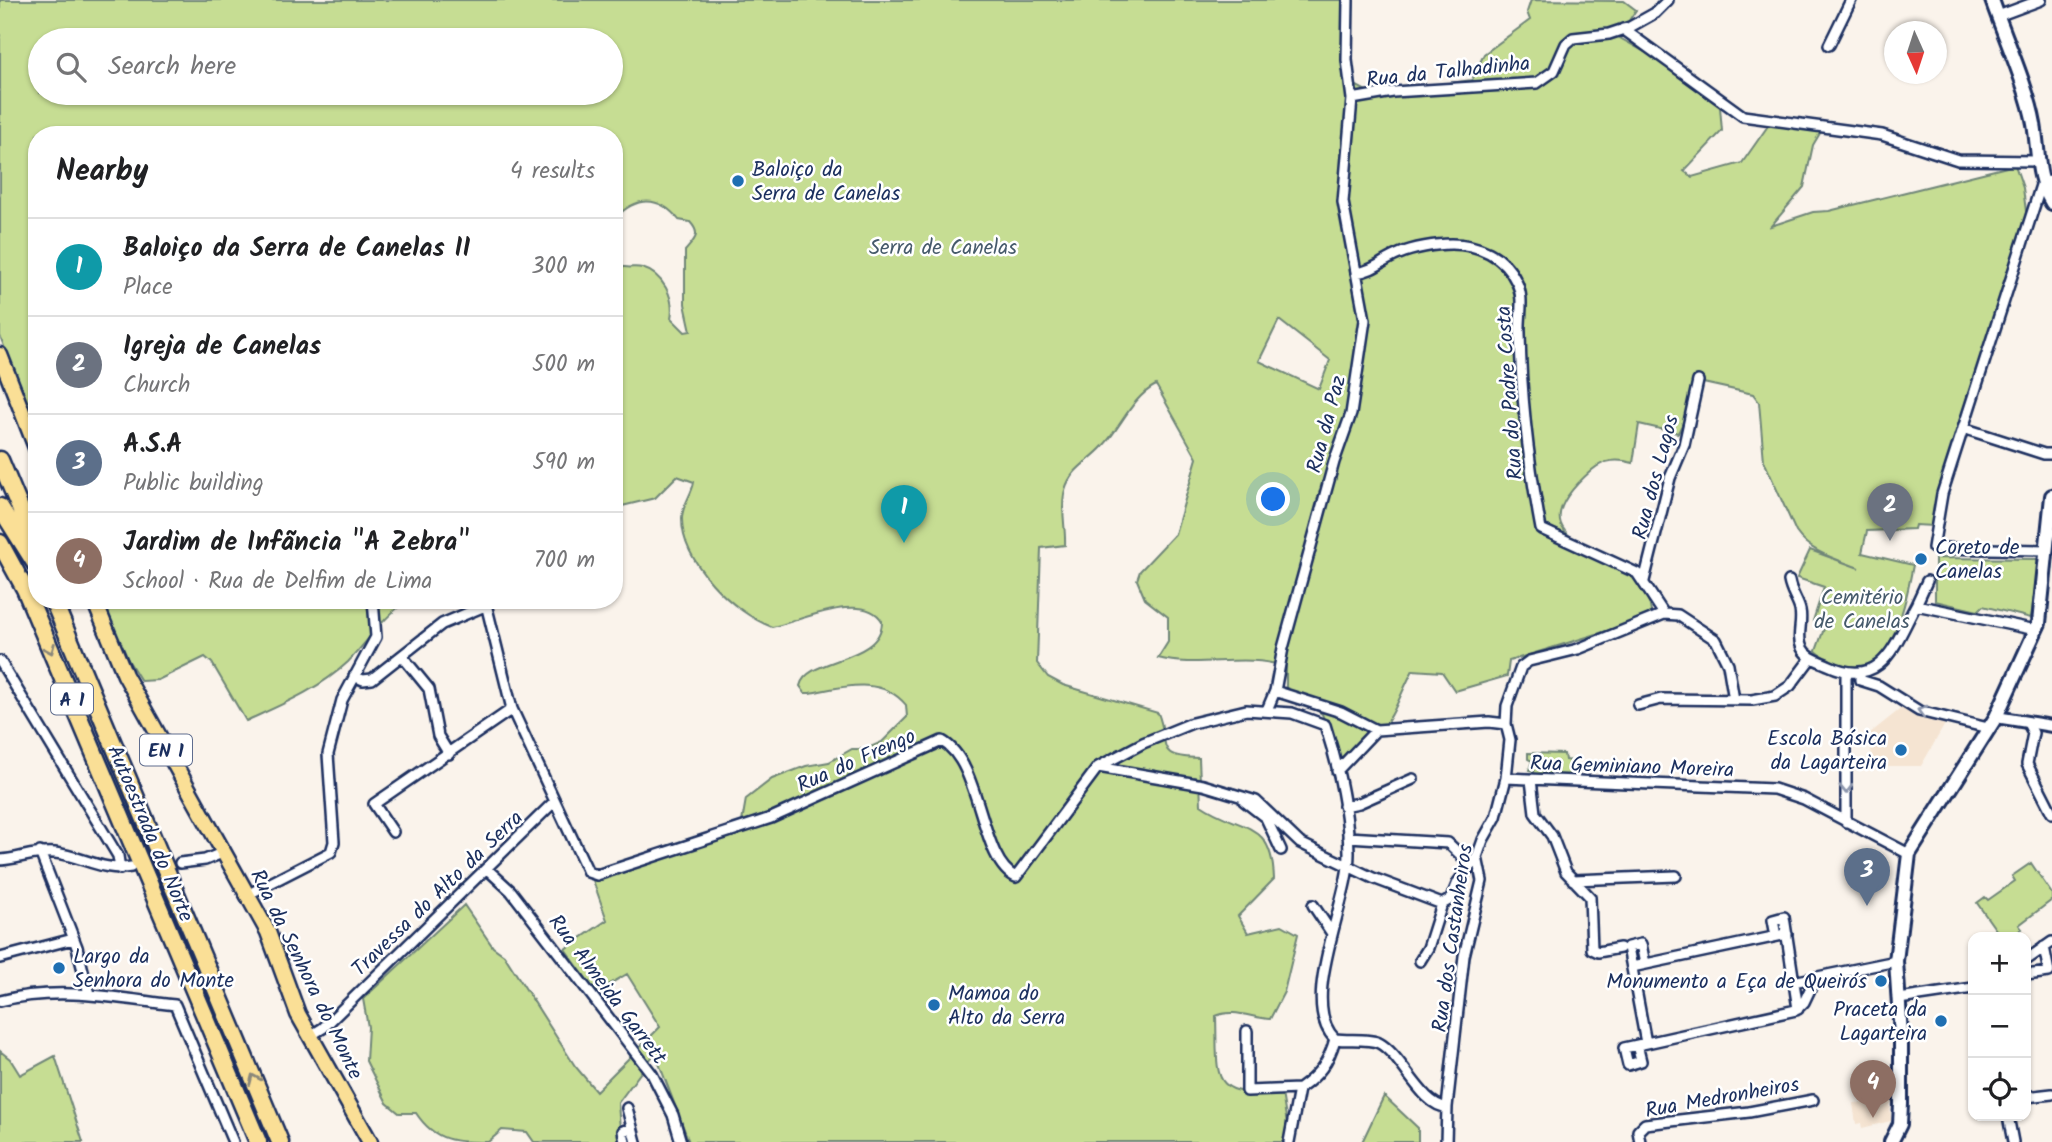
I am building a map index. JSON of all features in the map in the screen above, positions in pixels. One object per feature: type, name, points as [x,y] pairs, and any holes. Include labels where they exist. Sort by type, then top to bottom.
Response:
[{"type":"highway","points":[[0,460],[28,527]]},
{"type":"highway","points":[[0,507],[28,552]]},
{"type":"highway","name":"Autoestrada do Norte","points":[[0,543],[28,599]]},
{"type":"highway","name":"Autoestrada do Norte","points":[[33,609],[258,1142]]},
{"type":"highway","name":"Autoestrada do Norte","points":[[57,609],[281,1142]]},
{"type":"main road","points":[[1992,0],[2034,123],[2036,161],[2047,181],[2052,203]]},
{"type":"main road","points":[[0,355],[28,427]]},
{"type":"main road","points":[[1891,1142],[1900,1124],[1896,961],[1909,854],[1996,717],[2036,630],[2044,597],[2052,496]]},
{"type":"main road","name":"Rua da Senhora do Monte","points":[[98,609],[125,675],[268,932],[285,983],[310,1036],[370,1142]]},
{"type":"street","name":"Rua da Paz","points":[[1267,710],[1275,691],[1283,649],[1334,462],[1351,414],[1365,320],[1343,202],[1352,99],[1347,60],[1348,0]]},
{"type":"street","name":"Rua da Talhadinha","points":[[1352,99],[1393,92],[1537,83],[1554,71],[1566,44],[1573,38],[1623,29],[1655,13],[1668,0]]},
{"type":"street","points":[[1829,45],[1851,0]]},
{"type":"street","points":[[1998,16],[2041,0]]},
{"type":"street","points":[[1623,29],[1743,116],[1882,135],[1958,160],[2036,161]]},
{"type":"street","points":[[2047,181],[1942,494],[1933,548],[2047,550]]},
{"type":"street","name":"Rua do Padre Costa","points":[[1356,273],[1376,270],[1386,260],[1401,253],[1450,244],[1481,247],[1506,264],[1518,283],[1522,304],[1519,332],[1528,459],[1541,529],[1637,573],[1664,614]]},
{"type":"street","name":"Rua dos Lagos","points":[[1644,580],[1670,478],[1684,445],[1698,381]]},
{"type":"street","points":[[1964,428],[2044,454],[2052,454]]},
{"type":"street","points":[[1789,580],[1792,596],[1800,610],[1800,643],[1811,658],[1846,672],[1869,671],[1894,652],[1927,581]]},
{"type":"street","points":[[1916,605],[2036,630]]},
{"type":"street","points":[[247,895],[331,852],[334,842],[328,754],[342,700],[376,637],[374,609]]},
{"type":"street","points":[[354,676],[363,680],[372,679],[442,624],[473,609]]},
{"type":"street","points":[[487,609],[512,709],[555,801]]},
{"type":"street","points":[[1664,614],[1678,615],[1716,640],[1728,664],[1734,700]]},
{"type":"street","name":"Rua dos Castanheiros","points":[[1446,1142],[1447,1107],[1464,956],[1482,881],[1474,860],[1496,817],[1506,778],[1510,740],[1506,724],[1513,684],[1521,667],[1529,661],[1589,645],[1664,614]]},
{"type":"street","points":[[402,656],[429,689],[438,736],[449,754]]},
{"type":"street","points":[[1639,705],[1661,699],[1763,699],[1784,692],[1811,658]]},
{"type":"street","points":[[0,661],[118,856],[120,869]]},
{"type":"street","points":[[1846,672],[1846,822]]},
{"type":"street","points":[[1860,672],[1860,680],[1880,686],[1907,705],[1988,729]]},
{"type":"street","points":[[1275,691],[1341,712],[1376,730],[1452,724],[1506,724]]},
{"type":"street","points":[[393,832],[374,804],[512,709]]},
{"type":"street","name":"Rua do Frengo","points":[[555,801],[588,872],[597,875],[771,818],[942,741],[958,757],[988,827],[998,863],[1016,877],[1098,768],[1143,743],[1192,723],[1246,710],[1292,713],[1325,725],[1344,806],[1348,837],[1348,882],[1331,932],[1325,961],[1322,1021],[1335,1039]]},
{"type":"street","points":[[1996,717],[2052,726]]},
{"type":"street","points":[[2028,723],[2033,733],[2027,764],[2052,813]]},
{"type":"street","points":[[1337,771],[1376,730]]},
{"type":"street","points":[[1098,768],[1203,785],[1256,801],[1300,843],[1442,904]]},
{"type":"street","name":"Rua Geminiano Moreira","points":[[1506,778],[1764,787],[1804,799],[1909,854]]},
{"type":"street","points":[[1344,806],[1359,803],[1413,779]]},
{"type":"street","points":[[1531,780],[1535,813],[1552,836],[1566,872],[1586,891],[1592,903],[1592,949],[1598,952],[1641,944],[1645,964]]},
{"type":"street","points":[[1240,796],[1266,818],[1282,850]]},
{"type":"street","name":"Travessa do Alto da Serra","points":[[310,1036],[323,1028],[555,801]]},
{"type":"street","points":[[1348,837],[1448,843],[1474,860],[1451,899],[1442,904],[1428,948],[1420,961]]},
{"type":"street","points":[[40,852],[74,939],[89,994]]},
{"type":"street","points":[[0,860],[40,852],[120,869],[131,867]]},
{"type":"street","points":[[180,863],[205,860],[222,853]]},
{"type":"street","name":"Rua Almeida Garrett","points":[[487,869],[511,891],[652,1074],[673,1115],[681,1142]]},
{"type":"street","points":[[1573,880],[1676,876]]},
{"type":"street","points":[[1313,905],[1331,932]]},
{"type":"street","points":[[1776,936],[1773,920],[1784,917],[1797,1009]]},
{"type":"street","points":[[1632,967],[1787,934]]},
{"type":"street","points":[[0,958],[74,939]]},
{"type":"street","points":[[2031,957],[2048,945]]},
{"type":"street","points":[[2031,974],[2049,972],[2048,945]]},
{"type":"street","points":[[1624,948],[1632,967],[1642,1044],[1797,1009],[1815,979]]},
{"type":"street","points":[[1793,982],[1896,961]]},
{"type":"street","points":[[1899,999],[1968,989]]},
{"type":"street","points":[[0,1001],[30,993],[89,994],[174,1005],[233,1142]]},
{"type":"street","points":[[1247,1031],[1247,1091],[1299,1089],[1315,1078],[1330,1058],[1335,1039],[1376,1041],[1386,1048],[1430,1100],[1440,1107],[1447,1107]]},
{"type":"street","points":[[1289,1142],[1299,1089]]},
{"type":"street","points":[[2031,1096],[2052,1094]]},
{"type":"street","name":"Rua Medronheiros","points":[[1640,1142],[1638,1131],[1645,1124],[1749,1112],[1813,1100]]},
{"type":"street","points":[[627,1108],[636,1142]]},
{"type":"street","points":[[2009,1121],[2013,1142]]},
{"type":"street","points":[[625,1142],[623,1131],[632,1128]]},
{"type":"shaded area","name":"Escola Básica da Lagarteira","points":[[1903,707],[1948,719],[1921,766],[1873,766],[1869,734]]},
{"type":"shaded area","points":[[1895,1101],[1890,1104],[1891,1121],[1862,1128],[1861,1123],[1856,1124],[1853,1103]]},
{"type":"green space","name":"Serra de Canelas","points":[[0,0],[1348,0],[1351,83],[1372,94],[1472,80],[1484,54],[1530,20],[1527,12],[1531,0],[1624,1],[1636,10],[1618,37],[1650,55],[1720,107],[1722,131],[1684,171],[1692,177],[1742,163],[1770,123],[1823,128],[1813,145],[1804,187],[1771,226],[1813,212],[1829,211],[2015,165],[2023,188],[2027,219],[1933,526],[1915,525],[1914,529],[1867,531],[1862,553],[1913,565],[1897,628],[1887,647],[1875,661],[1859,668],[1840,666],[1816,651],[1825,626],[1813,621],[1824,587],[1797,578],[1810,550],[1859,568],[1816,550],[1796,532],[1764,461],[1759,402],[1753,394],[1703,383],[1678,433],[1639,424],[1633,463],[1617,461],[1602,464],[1592,470],[1567,497],[1560,518],[1566,533],[1582,546],[1625,571],[1642,589],[1651,612],[1639,621],[1509,661],[1507,676],[1455,691],[1442,672],[1413,670],[1379,734],[1356,752],[1339,759],[1322,714],[1286,690],[1286,667],[1255,661],[1190,662],[1158,658],[1168,642],[1168,617],[1145,599],[1137,580],[1140,571],[1175,534],[1197,458],[1156,385],[1140,397],[1098,452],[1072,476],[1064,496],[1065,545],[1041,548],[1037,663],[1048,677],[1063,685],[1158,713],[1169,752],[1199,758],[1201,805],[1251,829],[1267,846],[1272,859],[1274,879],[1238,916],[1248,933],[1282,925],[1298,934],[1284,992],[1270,1019],[1236,1013],[1216,1016],[1218,1069],[1222,1080],[1229,1087],[1258,1093],[1282,1093],[1290,1142],[689,1142],[655,1053],[618,1103],[621,1142],[534,1142],[527,1132],[502,1130],[488,1142],[466,1142],[438,1135],[423,1123],[416,1113],[399,1113],[387,1103],[366,1061],[368,1027],[363,999],[464,905],[493,947],[504,955],[575,1066],[596,1091],[660,1027],[627,974],[596,992],[565,949],[607,920],[589,869],[596,871],[742,822],[746,799],[772,779],[806,766],[829,762],[852,749],[866,749],[882,742],[907,717],[906,705],[896,696],[874,686],[848,686],[805,693],[800,686],[805,677],[815,670],[870,645],[879,635],[882,621],[873,612],[861,608],[830,610],[772,627],[757,620],[727,598],[712,584],[690,552],[682,518],[694,482],[677,476],[655,498],[623,506],[623,266],[642,268],[656,276],[669,295],[671,318],[685,332],[691,331],[685,304],[685,251],[694,240],[696,230],[690,222],[679,220],[664,206],[655,203],[639,203],[623,210],[623,126],[28,126],[28,408],[0,336]],"holes":[[[1279,320],[1330,360],[1319,389],[1259,361]]]},
{"type":"green space","points":[[1935,558],[2039,559],[2031,618],[1983,606],[1978,611],[1935,601]]},
{"type":"green space","points":[[105,609],[396,609],[348,662],[325,681],[246,721],[212,663],[205,657],[158,680],[141,681],[117,642]]},
{"type":"green space","points":[[1528,753],[1564,754],[1565,760],[1573,761],[1573,777],[1534,775],[1534,771],[1529,770],[1532,761],[1528,759]]},
{"type":"green space","points":[[2031,863],[2052,894],[2052,900],[2019,925],[2022,929],[2017,932],[1997,932],[1977,903],[1985,897],[1988,900],[2015,881],[2012,876]]},
{"type":"green space","points":[[0,1051],[10,1059],[20,1075],[55,1056],[83,1142],[0,1142]]},
{"type":"green space","points":[[1384,1096],[1418,1128],[1418,1142],[1362,1142]]},
{"type":"place","name":"Baloiço da Serra de Canelas","points":[[738,181]]},
{"type":"place","name":"Igreja de Canelas","points":[[1890,541]]},
{"type":"place","name":"Baloiço da Serra de Canelas II","points":[[904,543]]},
{"type":"place","name":"Coreto de Canelas","points":[[1921,559]]},
{"type":"place","name":"Escola Básica da Lagarteira","points":[[1901,750]]},
{"type":"place","name":"A.S.A","points":[[1867,906]]},
{"type":"place","name":"Largo da Senhora do Monte","points":[[59,968]]},
{"type":"place","name":"Monumento a Eça de Queirós","points":[[1881,981]]},
{"type":"place","name":"Mamoa do Alto da Serra","points":[[934,1005]]},
{"type":"place","name":"Praceta da Lagarteira","points":[[1941,1021]]},
{"type":"place","name":"Jardim de Infãncia \"A Zebra\"","points":[[1873,1118]]},
{"type":"park label","name":"Cemitério de Canelas","points":[[1862,609]]}]
